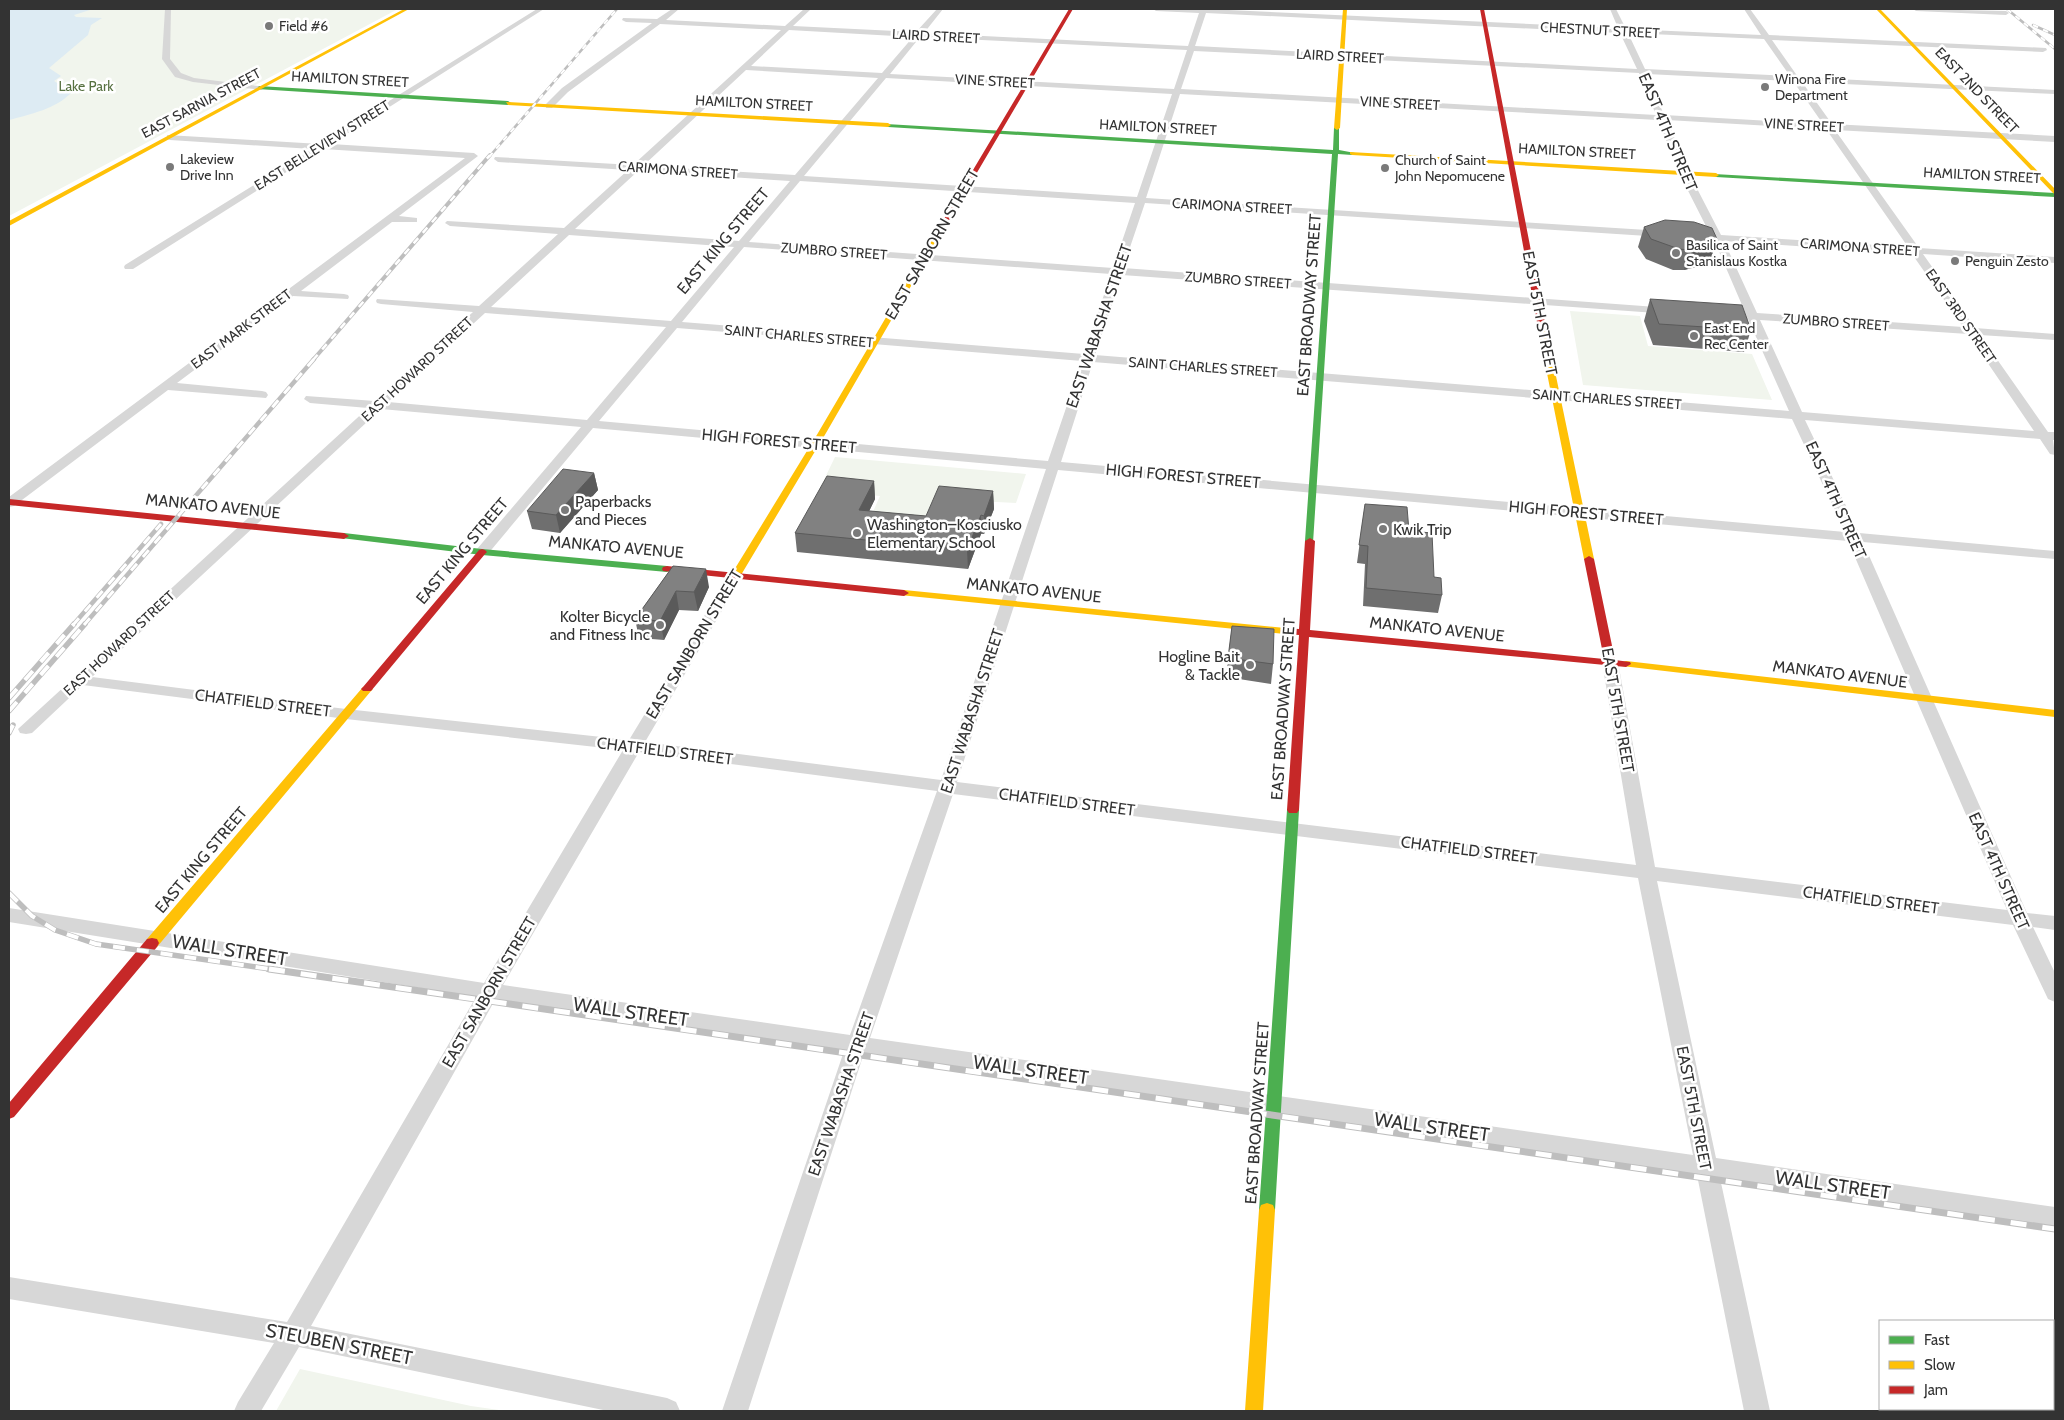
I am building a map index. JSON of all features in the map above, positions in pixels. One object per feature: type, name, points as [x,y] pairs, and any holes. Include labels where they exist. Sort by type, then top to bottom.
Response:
[{"type":"street","points":[[168,9],[166,59],[178,75],[221,85],[259,88]]},
{"type":"street","name":"EAST SARNIA STREET","points":[[9,224],[407,9]]},
{"type":"street","name":"EAST BELLEVIEW STREET","points":[[129,267],[542,9]]},
{"type":"street","points":[[549,106],[566,90],[676,9]]},
{"type":"street","name":"EAST HOWARD STREET","points":[[26,729],[808,9]]},
{"type":"street","name":"EAST KING STREET","points":[[9,1113],[940,9]]},
{"type":"street","name":"EAST SANBORN STREET","points":[[247,1411],[632,747],[875,342],[1071,9]]},
{"type":"street","name":"CHESTNUT STREET","points":[[1156,9],[1345,13],[1485,24],[2043,50]]},
{"type":"street","name":"EAST 5TH STREET","points":[[1482,9],[1537,302],[1610,662],[1647,872],[1705,1167],[1756,1411]]},
{"type":"street","name":"EAST 4TH STREET","points":[[1613,9],[1642,71],[1684,173],[1716,238],[1853,538],[2020,919],[2055,994]]},
{"type":"street","name":"EAST 3RD STREET","points":[[1747,9],[1971,330],[2050,435],[2055,451]]},
{"type":"street","name":"EAST 2ND STREET","points":[[1878,9],[1955,87],[2055,194]]},
{"type":"street","points":[[1916,9],[2006,13]]},
{"type":"street","name":"EAST WABASHA STREET","points":[[735,1411],[857,1044],[947,787],[1204,10]]},
{"type":"street","name":"EAST BROADWAY STREET","points":[[1254,1411],[1345,13]]},
{"type":"street","name":"LAIRD STREET","points":[[626,20],[2055,92]]},
{"type":"street","name":"VINE STREET","points":[[744,68],[2055,139]]},
{"type":"street","name":"HAMILTON STREET","points":[[259,88],[2055,194]]},
{"type":"street","points":[[170,137],[318,148]]},
{"type":"street","name":"EAST MARK STREET","points":[[9,503],[474,156],[318,148]]},
{"type":"street","name":"CARIMONA STREET","points":[[498,159],[2055,260]]},
{"type":"street","points":[[390,219],[414,220]]},
{"type":"street","name":"ZUMBRO STREET","points":[[450,223],[1680,312]]},
{"type":"street","points":[[291,293],[344,298]]},
{"type":"street","name":"SAINT CHARLES STREET","points":[[381,301],[2050,435]]},
{"type":"street","name":"ZUMBRO STREET","points":[[1709,313],[2055,337]]},
{"type":"street","points":[[166,386],[262,395]]},
{"type":"street","name":"HIGH FOREST STREET","points":[[310,399],[2055,555]]},
{"type":"street","name":"MANKATO AVENUE","points":[[9,503],[247,525],[482,552],[736,574],[1006,604],[1610,662],[2055,714]]},
{"type":"street","name":"CHATFIELD STREET","points":[[79,680],[2055,923]]},
{"type":"street","name":"WALL STREET","points":[[9,915],[489,991],[2055,1217]]},
{"type":"street","name":"STEUBEN STREET","points":[[9,1288],[293,1334],[667,1411]]},
{"type":"green space","name":"Lake Park","points":[[9,9],[398,9],[9,216]]},
{"type":"green space","points":[[1570,311],[1640,316],[1648,346],[1752,354],[1772,400],[1583,385]]},
{"type":"green space","points":[[835,457],[1026,474],[1016,503],[938,499],[924,531],[867,525],[880,496],[819,490]]},
{"type":"green space","points":[[300,1369],[471,1406],[506,1411],[276,1411]]},
{"type":"shaded area","points":[[9,9],[93,9],[74,15],[76,17],[102,18],[91,25],[88,35],[49,68],[61,76],[54,81],[72,92],[51,107],[9,120]]},
{"type":"building","points":[[1665,220],[1694,222],[1712,228],[1717,239],[1710,244],[1690,250],[1679,249],[1651,239],[1644,227]]},
{"type":"building","points":[[1650,299],[1742,305],[1751,330],[1659,324]]},
{"type":"building","points":[[563,469],[594,473],[556,515],[527,511]]},
{"type":"building","points":[[827,476],[874,481],[859,510],[926,516],[939,486],[993,491],[984,516],[981,515],[967,550],[795,533]]},
{"type":"building","points":[[1365,504],[1407,507],[1409,531],[1432,533],[1434,577],[1441,578],[1442,595],[1366,588],[1368,546],[1359,545]]},
{"type":"building","points":[[673,566],[706,569],[694,592],[676,591],[660,621],[635,619]]},
{"type":"building","points":[[1232,626],[1274,629],[1273,664],[1228,658]]},
{"type":"railway","points":[[489,157],[617,9]]},
{"type":"railway","points":[[2007,9],[2055,49]]},
{"type":"railway","points":[[2033,25],[2055,35]]},
{"type":"railway","points":[[313,360],[490,155]]},
{"type":"railway","points":[[84,625],[314,359]]},
{"type":"railway","points":[[73,625],[161,524]]},
{"type":"railway","points":[[9,698],[74,624]]},
{"type":"railway","points":[[9,711],[85,624]]},
{"type":"railway","points":[[9,733],[13,725]]},
{"type":"railway","points":[[9,893],[32,916],[55,930],[96,944],[277,970]]},
{"type":"railway","points":[[269,969],[2055,1229]]},
{"type":"traffic: fast","points":[[259,88],[508,103]]},
{"type":"traffic: fast","points":[[888,125],[1352,153]]},
{"type":"traffic: fast","points":[[1310,541],[1337,128]]},
{"type":"traffic: fast","points":[[1716,175],[2055,195]]},
{"type":"traffic: fast","points":[[344,536],[482,552],[667,569]]},
{"type":"traffic: fast","points":[[1267,1210],[1293,810]]},
{"type":"traffic: slow","points":[[9,224],[407,9]]},
{"type":"traffic: slow","points":[[1337,128],[1345,9]]},
{"type":"traffic: slow","points":[[1878,9],[2055,192]]},
{"type":"traffic: slow","points":[[508,103],[888,125]]},
{"type":"traffic: slow","points":[[1352,153],[1716,175]]},
{"type":"traffic: slow","points":[[736,575],[822,433],[945,222]]},
{"type":"traffic: slow","points":[[1542,328],[1589,559]]},
{"type":"traffic: slow","points":[[904,593],[1285,631]]},
{"type":"traffic: slow","points":[[1626,664],[2055,714]]},
{"type":"traffic: slow","points":[[152,943],[367,689]]},
{"type":"traffic: slow","points":[[1254,1411],[1267,1210]]},
{"type":"traffic: jam","points":[[945,222],[1071,9]]},
{"type":"traffic: jam","points":[[1482,9],[1542,328]]},
{"type":"traffic: jam","points":[[9,502],[344,536]]},
{"type":"traffic: jam","points":[[1293,810],[1310,541]]},
{"type":"traffic: jam","points":[[367,689],[482,552]]},
{"type":"traffic: jam","points":[[1589,559],[1610,662]]},
{"type":"traffic: jam","points":[[667,569],[904,593]]},
{"type":"traffic: jam","points":[[1285,631],[1626,664]]},
{"type":"traffic: jam","points":[[9,1113],[152,943]]},
{"type":"place","name":"Field #6","points":[[269,26]]},
{"type":"place","name":"Winona Fire Department","points":[[1765,87]]},
{"type":"place","name":"Lakeview Drive Inn","points":[[170,167]]},
{"type":"place","name":"Church of Saint John Nepomucene","points":[[1385,168]]},
{"type":"place","name":"Basilica of Saint Stanislaus Kostka","points":[[1676,253]]},
{"type":"place","name":"Penguin Zesto","points":[[1955,261]]},
{"type":"place","name":"East End Rec Center","points":[[1694,336]]},
{"type":"place","name":"Paperbacks and Pieces","points":[[565,510]]},
{"type":"place","name":"Kwik Trip","points":[[1383,529]]},
{"type":"place","name":"Washington–Kosciusko Elementary School","points":[[857,533]]},
{"type":"place","name":"Kolter Bicycle and Fitness Inc","points":[[660,625]]},
{"type":"place","name":"Hogline Bait & Tackle","points":[[1250,665]]}]
